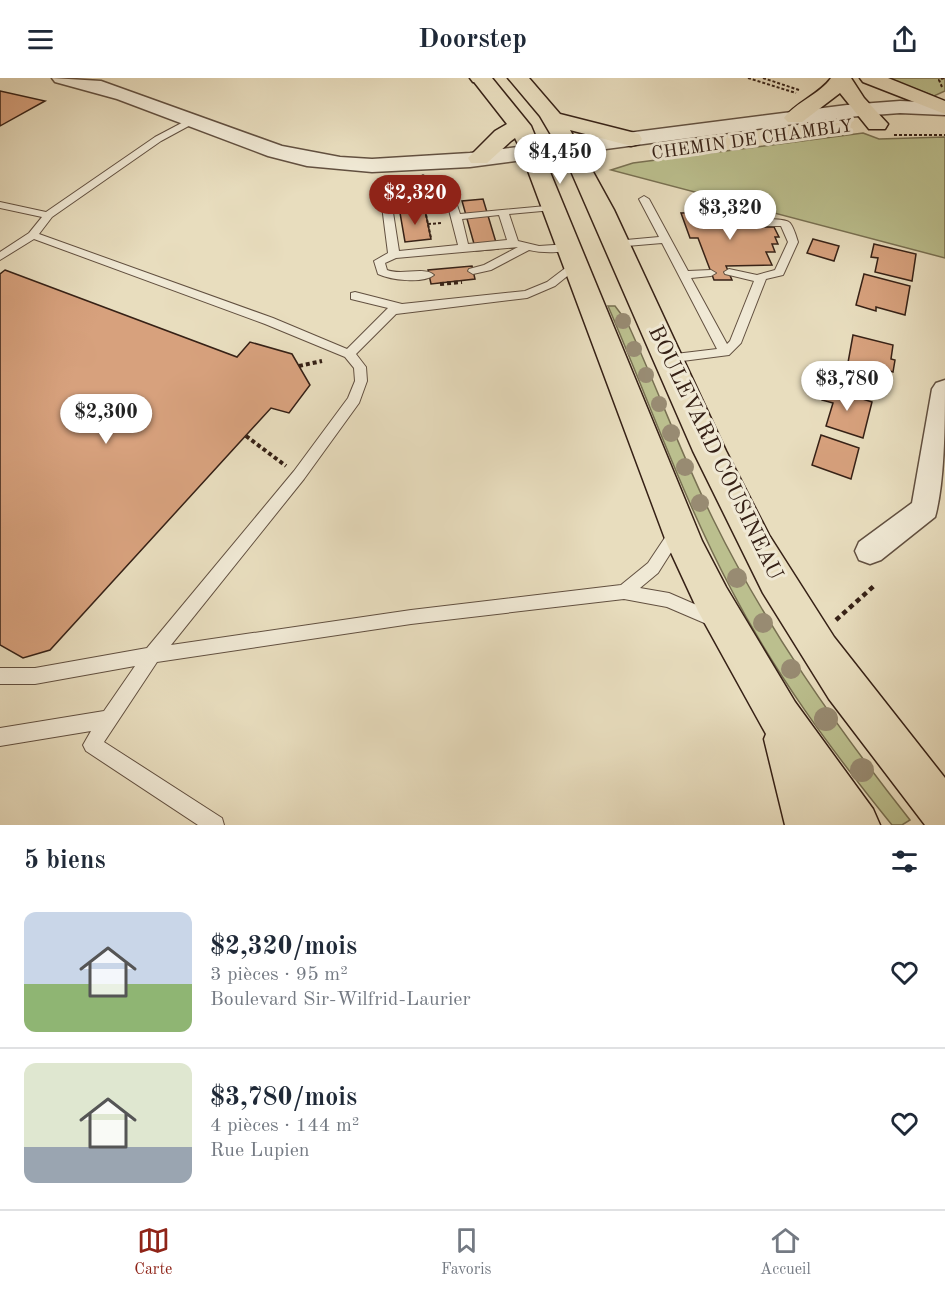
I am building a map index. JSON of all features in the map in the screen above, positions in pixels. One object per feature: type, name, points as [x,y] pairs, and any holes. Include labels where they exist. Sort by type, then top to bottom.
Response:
[{"type":"main road","points":[[480,78],[502,100],[520,126],[535,159],[678,528],[728,627],[780,717],[857,825]]},
{"type":"main road","points":[[518,78],[553,119],[574,154]]},
{"type":"main road","points":[[864,78],[880,120]]},
{"type":"main road","points":[[870,78],[945,109]]},
{"type":"main road","points":[[795,118],[820,101],[842,79],[880,120]]},
{"type":"main road","points":[[553,119],[631,139]]},
{"type":"main road","points":[[479,158],[503,136],[520,126]]},
{"type":"main road","name":"BOULEVARD COUSINEAU","points":[[574,154],[728,490],[774,578],[867,716],[945,813]]},
{"type":"main road","points":[[780,717],[808,825]]},
{"type":"street","points":[[62,78],[121,93],[187,123],[240,154],[293,168],[422,187],[535,159],[574,154]]},
{"type":"street","name":"CHEMIN DE CHAMBLY","points":[[574,154],[880,120],[945,109]]},
{"type":"street","name":"CHEMIN DE CHAMBLY","points":[[574,154],[631,139],[795,118],[880,120],[945,126]]},
{"type":"street","points":[[187,123],[260,147],[328,162],[393,166],[479,158],[535,159]]},
{"type":"street","points":[[870,551],[925,509],[945,388]]},
{"type":"lane","points":[[0,257],[33,235],[48,215],[158,139],[187,123]]},
{"type":"lane","points":[[394,255],[387,204],[393,199],[422,187],[452,204],[464,248]]},
{"type":"lane","points":[[644,199],[725,352]]},
{"type":"lane","points":[[0,205],[48,215]]},
{"type":"lane","points":[[456,217],[553,207]]},
{"type":"lane","points":[[503,212],[513,243]]},
{"type":"lane","points":[[667,359],[725,352],[735,343],[762,276],[779,273],[793,240],[785,223],[751,223]]},
{"type":"lane","points":[[33,235],[269,321],[349,354],[360,367],[361,381],[354,400],[299,475],[152,655],[92,745],[215,825]]},
{"type":"lane","points":[[615,244],[665,240]]},
{"type":"lane","points":[[349,354],[392,311],[527,294],[551,284],[572,256],[513,243],[394,255],[379,261],[380,269],[385,274],[429,280]]},
{"type":"lane","points":[[473,271],[487,268],[527,247]]},
{"type":"lane","points":[[729,272],[761,279]]},
{"type":"lane","points":[[684,275],[711,273]]},
{"type":"lane","points":[[355,296],[402,308]]},
{"type":"lane","points":[[624,592],[653,568],[678,528]]},
{"type":"lane","points":[[0,676],[35,676],[152,655],[411,617],[624,592],[669,600],[728,627]]},
{"type":"lane","points":[[0,737],[109,719]]},
{"type":"path","points":[[748,78],[804,93],[763,78]]},
{"type":"path","points":[[939,80],[944,78]]},
{"type":"path","points":[[880,120],[945,135]]},
{"type":"path","points":[[417,211],[425,210],[431,239],[422,240]]},
{"type":"path","points":[[429,280],[463,282]]},
{"type":"path","points":[[246,436],[299,475]]},
{"type":"path","points":[[836,620],[875,585]]},
{"type":"green space","points":[[887,78],[945,78],[945,91],[934,96]]},
{"type":"green space","points":[[863,133],[879,139],[945,137],[945,258],[611,170],[633,163]]},
{"type":"green space","points":[[608,306],[615,306],[627,322],[701,495],[756,598],[803,674],[855,748],[910,820],[902,825],[892,825],[848,769],[785,682],[748,621],[697,520]]},
{"type":"building","points":[[0,91],[45,101],[0,126]]},
{"type":"building","points":[[483,199],[498,249],[476,251],[462,201]]},
{"type":"building","points":[[425,210],[431,239],[405,242],[400,213]]},
{"type":"building","points":[[732,212],[733,215],[747,214],[753,227],[774,227],[779,237],[775,237],[778,244],[772,244],[775,252],[766,252],[772,265],[726,266],[732,280],[714,280],[698,238],[690,238],[681,213]]},
{"type":"building","points":[[813,239],[839,246],[834,261],[807,253]]},
{"type":"building","points":[[874,244],[916,254],[912,281],[875,272],[878,258],[871,257]]},
{"type":"building","points":[[472,266],[475,279],[431,284],[428,270]]},
{"type":"building","points":[[5,270],[237,357],[250,342],[292,354],[310,385],[289,413],[271,408],[50,650],[23,658],[0,645],[0,274]]},
{"type":"building","points":[[864,274],[910,286],[905,315],[876,307],[876,311],[856,305]]},
{"type":"building","points":[[853,335],[893,345],[891,359],[895,360],[893,372],[887,370],[885,379],[847,368]]},
{"type":"building","points":[[825,387],[872,402],[863,438],[826,426],[833,403],[822,400]]},
{"type":"building","points":[[821,435],[859,448],[851,479],[812,465]]}]
